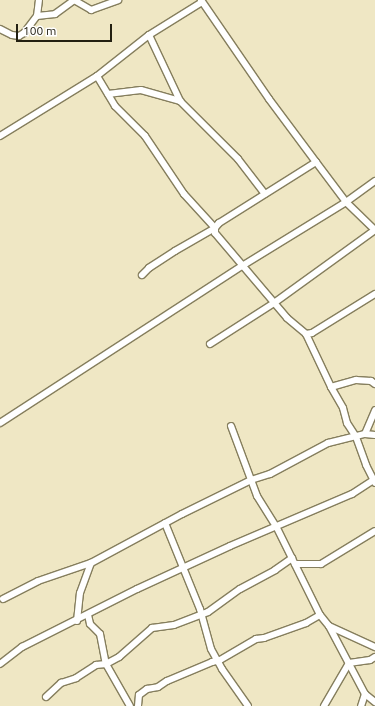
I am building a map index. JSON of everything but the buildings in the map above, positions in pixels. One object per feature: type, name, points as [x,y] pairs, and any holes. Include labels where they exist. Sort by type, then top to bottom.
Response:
[{"type":"street","points":[[0,29],[12,35],[19,36],[24,33],[36,16],[39,0]]},
{"type":"street","points":[[36,16],[55,14],[74,0],[91,10],[118,0]]},
{"type":"street","points":[[0,136],[97,76],[149,35],[202,1],[269,100],[346,202],[375,230],[274,303],[210,344]]},
{"type":"street","points":[[149,35],[180,101],[238,159],[265,194]]},
{"type":"street","points":[[0,664],[22,647],[184,567],[352,494],[375,481],[366,465],[356,436],[347,423],[343,408],[331,387],[306,334],[293,324],[274,303],[215,233],[215,228],[184,194],[145,136],[115,106],[97,76]]},
{"type":"street","points":[[108,94],[141,90],[180,101]]},
{"type":"street","points":[[142,275],[149,268],[174,251],[215,228],[219,223],[316,162]]},
{"type":"street","points":[[0,423],[242,266],[346,202],[375,181]]},
{"type":"street","points":[[306,334],[312,333],[375,294]]},
{"type":"street","points":[[331,387],[356,380],[371,381],[375,384]]},
{"type":"street","points":[[365,434],[375,410]]},
{"type":"street","points":[[231,426],[257,496],[276,526],[320,615],[329,626],[365,694],[375,702]]},
{"type":"street","points":[[3,599],[38,581],[91,563],[166,523],[251,480],[276,471],[328,443],[365,434],[375,435]]},
{"type":"street","points":[[166,523],[202,614],[211,649],[248,706]]},
{"type":"street","points":[[295,564],[321,564],[375,531]]},
{"type":"street","points":[[46,697],[61,683],[76,678],[96,666],[106,664],[132,646],[152,628],[164,627],[202,614],[240,589],[275,570],[292,558]]},
{"type":"street","points":[[77,621],[80,593],[91,563]]},
{"type":"street","points":[[88,615],[90,624],[100,634],[106,664],[130,706]]},
{"type":"street","points":[[138,706],[139,695],[147,689],[158,687],[167,681],[233,654],[256,640],[306,623],[320,615]]},
{"type":"street","points":[[329,626],[375,647]]},
{"type":"street","points":[[349,663],[370,660],[375,657]]},
{"type":"street","points":[[324,706],[349,663]]},
{"type":"street","points":[[361,706],[365,694]]}]
